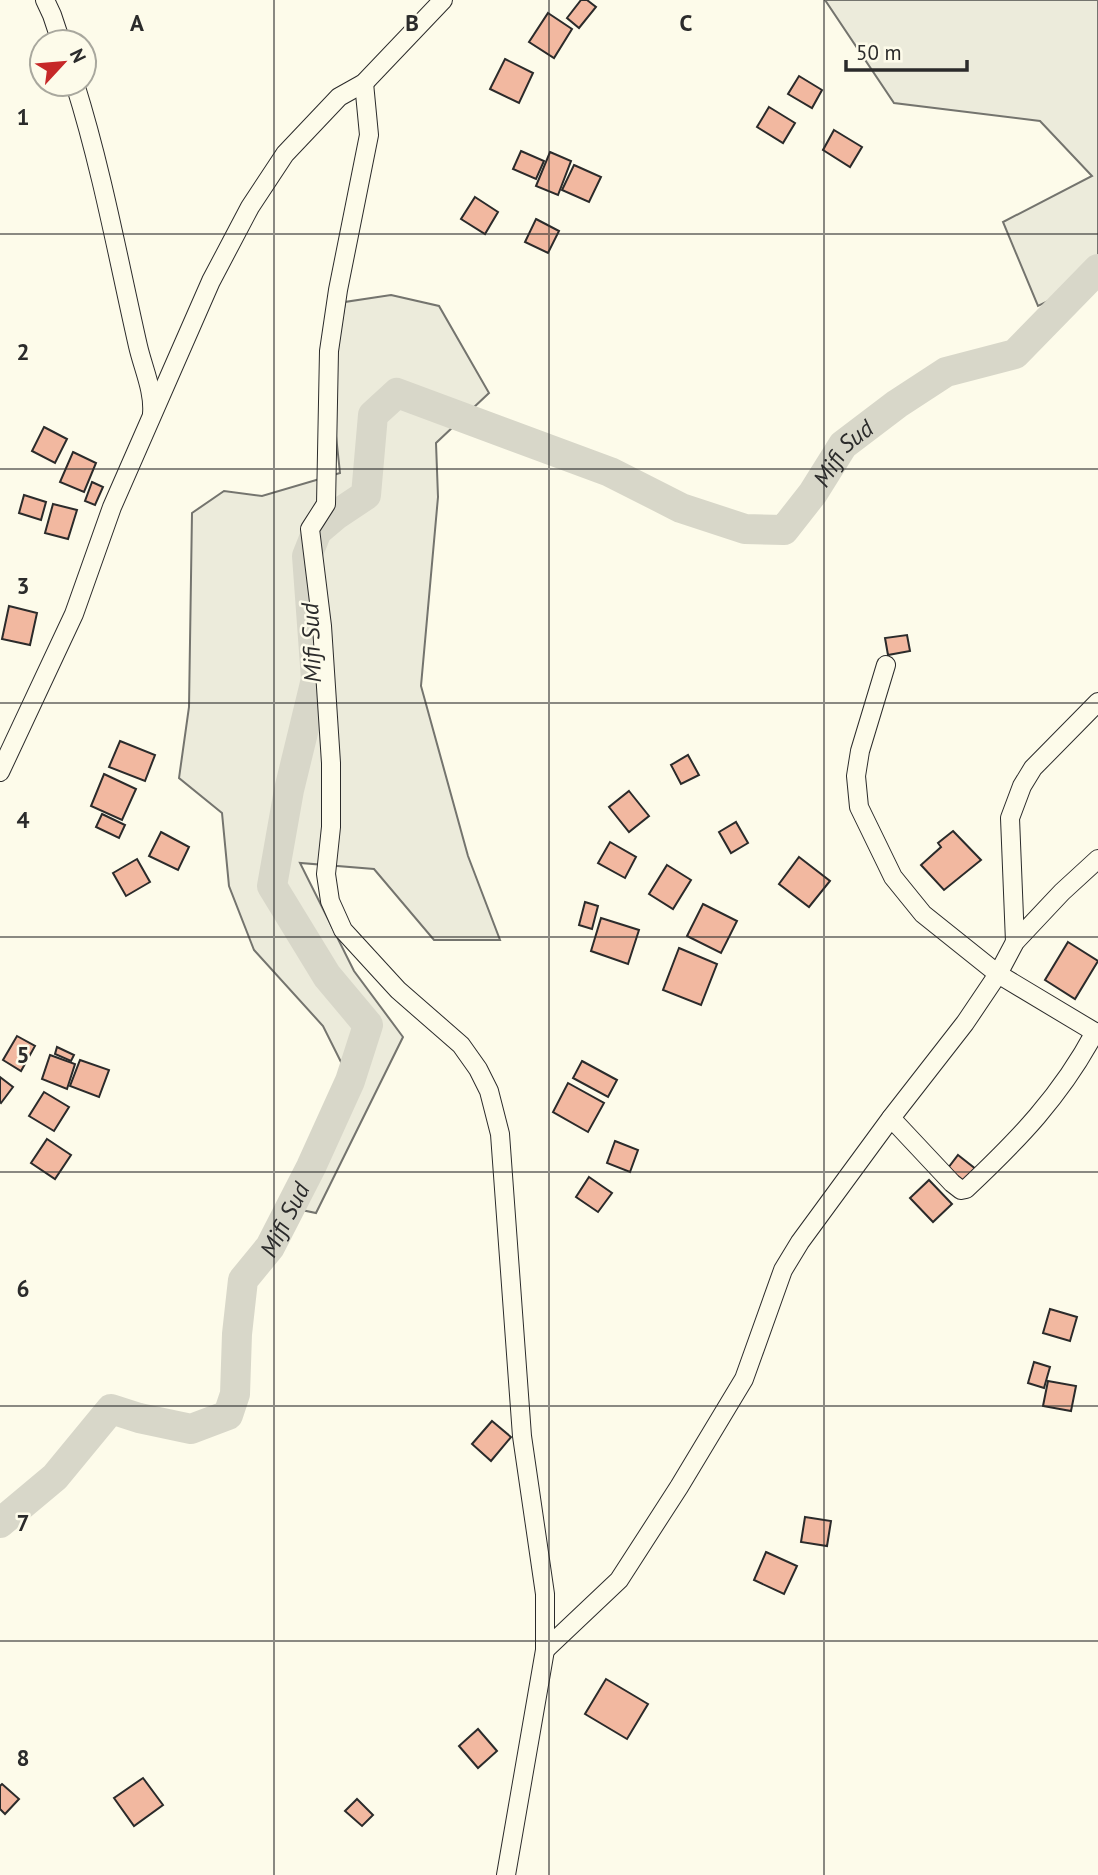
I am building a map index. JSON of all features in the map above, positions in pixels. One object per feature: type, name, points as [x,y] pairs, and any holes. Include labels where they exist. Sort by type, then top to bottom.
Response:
[{"type":"street","points":[[45,0],[56,28]]},
{"type":"street","points":[[0,772],[74,614],[112,507],[211,281],[250,207],[285,154],[339,97],[364,83],[443,0]]},
{"type":"street","points":[[364,83],[369,135],[338,290],[329,351],[326,504],[310,529],[322,626],[331,763],[331,827],[326,874],[330,901],[343,930],[398,990],[461,1045],[478,1069],[489,1091],[499,1134],[522,1436],[545,1594],[545,1650],[506,1875]]},
{"type":"street","points":[[79,98],[104,186],[153,403],[151,420]]},
{"type":"street","points":[[886,665],[860,751],[856,776],[859,807],[893,877],[923,914],[998,974],[1096,1033],[1067,1081],[1036,1121],[966,1189],[961,1190],[952,1183],[891,1118]]},
{"type":"street","points":[[1015,942],[1010,818],[1032,768],[1098,702]]},
{"type":"street","points":[[545,1650],[619,1580],[744,1379],[783,1270],[800,1242],[965,1023],[998,974],[1015,942],[1062,891],[1098,859]]},
{"type":"shaded area","points":[[825,0],[1098,0],[1098,277],[1038,306],[1003,222],[1092,176],[1040,121],[894,103]]},
{"type":"shaded area","points":[[391,295],[439,306],[489,393],[436,443],[438,497],[421,686],[468,856],[500,940],[434,940],[374,869],[300,863],[354,971],[403,1037],[316,1213],[278,1205],[345,1070],[323,1026],[254,950],[229,886],[222,813],[179,778],[189,707],[192,513],[224,491],[262,496],[340,473],[331,389],[345,302]]},
{"type":"building","points":[[581,0],[587,0],[596,7],[579,28],[567,18]]},
{"type":"building","points":[[548,13],[572,29],[554,58],[529,42]]},
{"type":"building","points":[[505,59],[533,73],[519,103],[490,89]]},
{"type":"building","points":[[799,76],[822,90],[812,108],[788,94]]},
{"type":"building","points":[[769,107],[795,123],[783,143],[757,127]]},
{"type":"building","points":[[834,130],[862,147],[850,167],[823,150]]},
{"type":"building","points":[[521,151],[544,161],[536,179],[513,169]]},
{"type":"building","points":[[550,152],[571,161],[558,195],[536,186]]},
{"type":"building","points":[[574,165],[601,177],[589,202],[562,190]]},
{"type":"building","points":[[475,197],[498,212],[485,234],[461,219]]},
{"type":"building","points":[[536,219],[559,231],[548,253],[525,242]]},
{"type":"building","points":[[44,427],[67,439],[55,463],[32,451]]},
{"type":"building","points":[[73,452],[96,463],[84,492],[60,482]]},
{"type":"building","points":[[92,482],[103,487],[95,505],[85,501]]},
{"type":"building","points":[[24,495],[46,502],[41,520],[19,513]]},
{"type":"building","points":[[53,504],[77,510],[68,539],[45,533]]},
{"type":"building","points":[[9,606],[37,613],[30,645],[2,639]]},
{"type":"building","points":[[907,635],[910,651],[888,655],[885,638]]},
{"type":"building","points":[[120,741],[155,755],[145,781],[109,767]]},
{"type":"building","points":[[688,755],[699,775],[681,784],[671,765]]},
{"type":"building","points":[[104,774],[136,789],[122,820],[91,806]]},
{"type":"building","points":[[629,791],[649,816],[629,832],[609,807]]},
{"type":"building","points":[[102,814],[125,825],[119,838],[96,827]]},
{"type":"building","points":[[736,822],[748,843],[731,853],[719,832]]},
{"type":"building","points":[[953,831],[981,860],[944,890],[921,865],[941,847],[938,843]]},
{"type":"building","points":[[161,832],[189,847],[178,870],[149,856]]},
{"type":"building","points":[[610,842],[636,857],[625,878],[598,863]]},
{"type":"building","points":[[799,857],[830,881],[809,907],[779,884]]},
{"type":"building","points":[[137,859],[150,882],[126,896],[113,873]]},
{"type":"building","points":[[667,865],[691,880],[673,909],[649,894]]},
{"type":"building","points":[[585,902],[598,906],[592,929],[579,925]]},
{"type":"building","points":[[703,904],[737,921],[721,953],[687,936]]},
{"type":"building","points":[[601,918],[639,930],[628,964],[591,951]]},
{"type":"building","points":[[1068,942],[1098,961],[1075,999],[1045,980]]},
{"type":"building","points":[[679,948],[717,964],[701,1005],[663,990]]},
{"type":"building","points":[[17,1036],[35,1046],[21,1071],[3,1060]]},
{"type":"building","points":[[57,1047],[74,1055],[71,1061],[55,1054]]},
{"type":"building","points":[[50,1055],[75,1064],[67,1089],[42,1079]]},
{"type":"building","points":[[80,1060],[109,1070],[99,1097],[70,1086]]},
{"type":"building","points":[[582,1061],[617,1080],[608,1097],[573,1078]]},
{"type":"building","points":[[0,1077],[13,1087],[1,1103],[0,1102]]},
{"type":"building","points":[[568,1083],[604,1103],[588,1132],[553,1112]]},
{"type":"building","points":[[44,1092],[69,1107],[54,1131],[29,1116]]},
{"type":"building","points":[[47,1139],[71,1155],[55,1179],[31,1163]]},
{"type":"building","points":[[615,1141],[638,1150],[630,1172],[607,1163]]},
{"type":"building","points":[[958,1155],[977,1170],[965,1186],[945,1172]]},
{"type":"building","points":[[589,1177],[612,1193],[598,1212],[576,1197]]},
{"type":"building","points":[[929,1180],[952,1204],[933,1222],[910,1198]]},
{"type":"building","points":[[1050,1309],[1077,1317],[1070,1341],[1043,1333]]},
{"type":"building","points":[[1034,1362],[1050,1367],[1044,1388],[1028,1383]]},
{"type":"building","points":[[1048,1381],[1076,1386],[1071,1411],[1043,1406]]},
{"type":"building","points":[[492,1421],[511,1437],[491,1461],[472,1444]]},
{"type":"building","points":[[805,1517],[831,1521],[827,1546],[801,1542]]},
{"type":"building","points":[[766,1552],[797,1566],[784,1594],[754,1580]]},
{"type":"building","points":[[606,1679],[648,1704],[627,1739],[585,1714]]},
{"type":"building","points":[[478,1729],[497,1751],[478,1768],[459,1746]]},
{"type":"building","points":[[143,1778],[163,1805],[134,1826],[114,1798]]},
{"type":"building","points":[[2,1784],[19,1799],[5,1814],[0,1809]]},
{"type":"building","points":[[357,1799],[373,1815],[362,1826],[345,1811]]},
{"type":"waterway","name":"Mifi Sud","points":[[0,1523],[55,1477],[111,1409],[191,1429],[228,1415],[235,1394],[237,1334],[243,1280],[270,1247],[311,1167],[350,1081],[368,1025],[327,976],[272,886],[289,790],[316,679],[307,556],[317,531],[366,495],[373,415],[397,393],[610,472],[681,508],[745,529],[784,530],[813,493],[843,445],[897,404],[946,372],[1015,354],[1098,269]]}]
